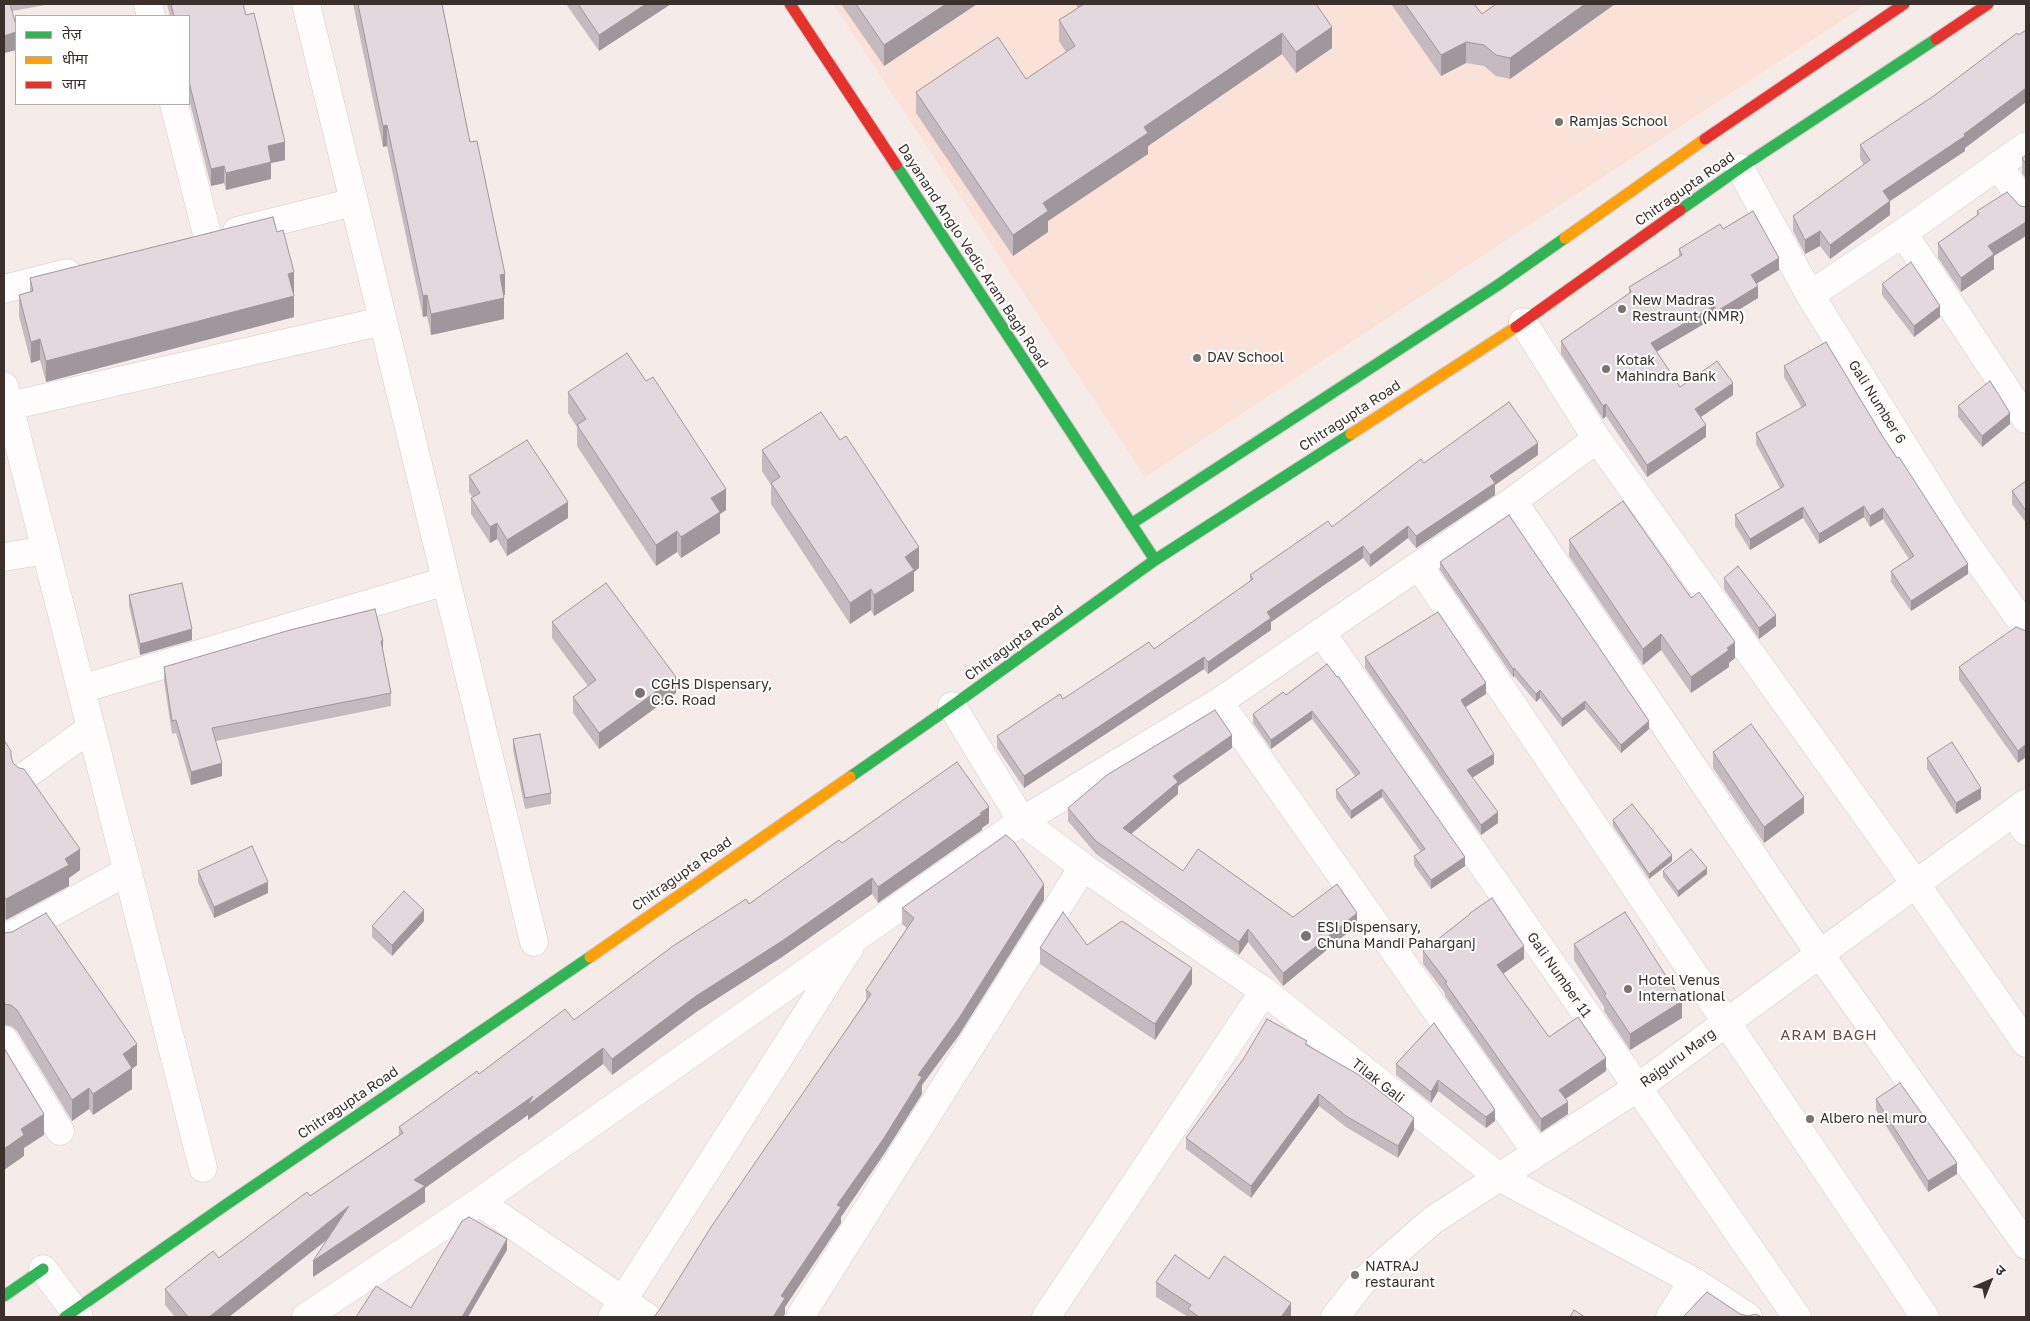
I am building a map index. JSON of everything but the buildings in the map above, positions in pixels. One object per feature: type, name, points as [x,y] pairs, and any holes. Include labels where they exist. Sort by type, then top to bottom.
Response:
[{"type":"street","points":[[306,4],[534,942]]},
{"type":"street","name":"Dayanand Anglo Vedic Aram Bagh Road","points":[[790,4],[1155,560]]},
{"type":"street","name":"Chitragupta Road","points":[[1131,524],[1498,285],[1708,137],[1904,4]]},
{"type":"street","name":"Chitragupta Road","points":[[73,1315],[227,1204],[952,706],[1155,560],[1523,322],[1740,168],[1988,4]]},
{"type":"street","points":[[174,105],[208,238]]},
{"type":"street","points":[[1810,295],[1903,233],[2026,146]]},
{"type":"street","points":[[1998,165],[2026,206]]},
{"type":"street","name":"Gali Number 6","points":[[1740,168],[1810,295],[1952,523],[2026,628]]},
{"type":"street","points":[[179,245],[354,202]]},
{"type":"street","points":[[1903,233],[2026,419]]},
{"type":"street","points":[[4,289],[94,267]]},
{"type":"street","points":[[203,1168],[6,396],[383,321]]},
{"type":"street","points":[[1523,322],[1597,439],[1915,882],[2026,1043]]},
{"type":"street","points":[[306,1317],[479,1202],[1022,820],[1219,702],[1513,501],[1597,439]]},
{"type":"street","points":[[1513,501],[1819,953],[2026,1245]]},
{"type":"street","points":[[4,557],[46,550]]},
{"type":"street","points":[[1418,566],[1925,1317]]},
{"type":"street","points":[[81,689],[446,581]]},
{"type":"street","name":"Gali Number 11","points":[[1321,632],[1797,1317]]},
{"type":"street","points":[[1219,702],[1536,1152]]},
{"type":"street","points":[[952,706],[1022,820]]},
{"type":"street","points":[[26,775],[91,728]]},
{"type":"street","name":"Rajguru Marg","points":[[1335,1317],[1362,1282],[1434,1220],[1637,1088],[1915,882],[2022,815]]},
{"type":"street","name":"Tilak Gali","points":[[1022,820],[1082,867],[1264,991],[1499,1177],[1693,1281],[1748,1317]]},
{"type":"street","points":[[800,1317],[1082,867]]},
{"type":"street","points":[[4,940],[128,871]]},
{"type":"street","points":[[618,1309],[858,936]]},
{"type":"street","points":[[1046,1317],[1264,991]]},
{"type":"street","points":[[4,1040],[60,1131]]},
{"type":"street","points":[[479,1202],[618,1309],[647,1317]]},
{"type":"street","points":[[4,1296],[43,1269],[73,1315]]},
{"type":"street","points":[[1670,1317],[1693,1281]]},
{"type":"shaded area","name":"DAV School","points":[[833,4],[1867,4],[1145,477]]},
{"type":"traffic: fast","points":[[1680,210],[1740,168],[1936,39]]},
{"type":"traffic: fast","points":[[896,165],[1155,560]]},
{"type":"traffic: fast","points":[[1131,524],[1498,285],[1565,238]]},
{"type":"traffic: fast","points":[[850,777],[1155,560],[1351,434]]},
{"type":"traffic: fast","points":[[65,1317],[227,1204],[590,957]]},
{"type":"traffic: fast","points":[[4,1296],[43,1269]]},
{"type":"traffic: slow","points":[[1565,238],[1705,139]]},
{"type":"traffic: slow","points":[[1351,434],[1516,327]]},
{"type":"traffic: slow","points":[[590,957],[850,777]]},
{"type":"traffic: jam","points":[[790,4],[896,165]]},
{"type":"traffic: jam","points":[[1705,139],[1904,4]]},
{"type":"traffic: jam","points":[[1936,39],[1988,4]]},
{"type":"traffic: jam","points":[[1516,327],[1680,210]]},
{"type":"place","name":"Ramjas School","points":[[1559,122]]},
{"type":"place","name":"New Madras Restraunt (NMR)","points":[[1622,309]]},
{"type":"place","name":"DAV School","points":[[1197,358]]},
{"type":"place","name":"Kotak Mahindra Bank","points":[[1606,369]]},
{"type":"place","name":"CGHS Dispensary, C.G. Road","points":[[640,693]]},
{"type":"place","name":"ESI Dispensary, Chuna Mandi Paharganj","points":[[1306,936]]},
{"type":"place","name":"Hotel Venus International","points":[[1628,989]]},
{"type":"place","name":"Albero nel muro","points":[[1810,1119]]},
{"type":"place","name":"NATRAJ restaurant","points":[[1355,1275]]},
{"type":"district","name":"ARAM BAGH","points":[[1829,1035]]}]
